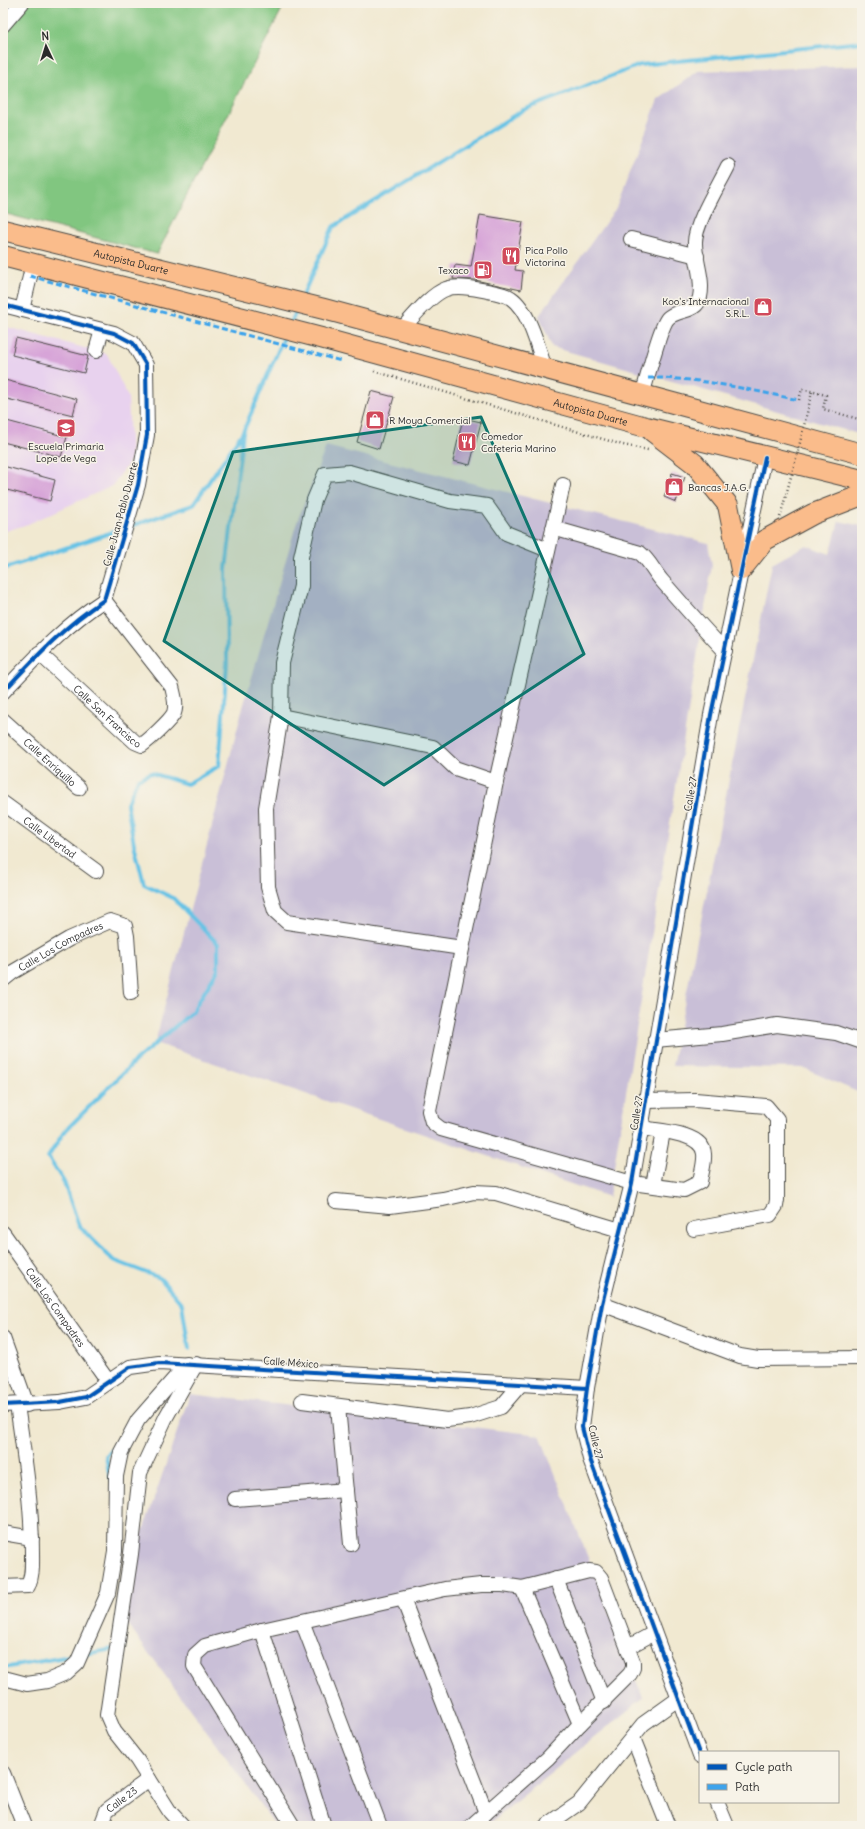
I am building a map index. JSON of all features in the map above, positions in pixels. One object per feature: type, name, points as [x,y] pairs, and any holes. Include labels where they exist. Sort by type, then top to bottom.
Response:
[{"type":"highway","name":"Autopista Duarte","points":[[3,230],[324,309],[401,330]]},
{"type":"highway","points":[[3,256],[33,264]]},
{"type":"highway","name":"Autopista Duarte","points":[[33,264],[321,338],[646,427],[862,480]]},
{"type":"highway","points":[[401,330],[862,454]]},
{"type":"highway","points":[[646,427],[695,464],[728,505],[741,570]]},
{"type":"highway","points":[[741,570],[765,540],[813,514],[862,495]]},
{"type":"street","points":[[3,24],[22,3]]},
{"type":"street","points":[[642,395],[665,323],[669,317],[692,309],[700,298],[700,273],[694,242],[698,227],[728,166]]},
{"type":"street","points":[[632,239],[697,256]]},
{"type":"street","points":[[22,310],[33,264]]},
{"type":"street","points":[[401,330],[430,300],[445,289],[470,288],[495,293],[512,298],[520,308],[532,329],[545,369]]},
{"type":"street","name":"Calle Juan Pablo Duarte","points":[[3,305],[114,333],[133,343],[146,365],[147,435],[138,486],[104,600]]},
{"type":"street","points":[[96,351],[102,330]]},
{"type":"street","name":"Calle 27","points":[[699,1753],[590,1458],[582,1427],[587,1388],[602,1304],[632,1183],[711,715],[765,457]]},
{"type":"street","points":[[462,948],[287,922],[275,911],[268,887],[266,808],[281,716],[282,663],[301,586],[301,556],[314,500],[325,474],[349,472],[450,501],[486,506],[506,533],[548,550]]},
{"type":"street","points":[[563,485],[496,782],[429,1111],[432,1122],[441,1129],[632,1183],[684,1190],[700,1182],[704,1154],[701,1144],[693,1138],[641,1128]]},
{"type":"street","points":[[553,528],[640,553],[646,558],[655,573],[696,621],[724,651]]},
{"type":"street","points":[[3,692],[78,616],[104,600]]},
{"type":"street","name":"Calle San Francisco","points":[[40,653],[135,742],[142,745],[149,740],[174,713],[175,699],[172,687],[104,600]]},
{"type":"street","points":[[281,716],[433,746],[455,768],[496,782]]},
{"type":"street","name":"Calle Enriquillo","points":[[3,720],[79,788]]},
{"type":"street","name":"Calle Libertad","points":[[3,803],[96,871]]},
{"type":"street","name":"Calle Los Compadres","points":[[3,980],[13,972],[69,939],[110,921],[125,926],[131,993]]},
{"type":"street","points":[[655,1040],[722,1034],[777,1025],[836,1033],[862,1042]]},
{"type":"street","points":[[646,1101],[695,1100],[766,1106],[777,1119],[777,1200],[776,1206],[770,1215],[694,1229]]},
{"type":"street","points":[[653,1185],[663,1132]]},
{"type":"street","points":[[336,1201],[390,1206],[443,1199],[474,1192],[496,1193],[620,1230]]},
{"type":"street","name":"Calle Los Compadres","points":[[3,1233],[108,1381]]},
{"type":"street","points":[[602,1304],[740,1356],[758,1359],[862,1358]]},
{"type":"street","points":[[3,1338],[16,1405],[28,1483],[32,1538],[31,1578],[28,1586],[3,1587]]},
{"type":"street","name":"Calle México","points":[[16,1405],[60,1402],[86,1397],[108,1381],[130,1368],[159,1363],[587,1388]]},
{"type":"street","points":[[4,1678],[27,1684],[47,1681],[66,1673],[77,1663],[108,1593],[115,1551],[116,1476],[121,1452],[138,1420],[188,1364]]},
{"type":"street","points":[[183,1826],[170,1812],[125,1743],[114,1731],[107,1714],[131,1554],[140,1473],[166,1417],[188,1364]]},
{"type":"street","points":[[302,1402],[447,1420],[470,1418],[501,1407],[520,1385]]},
{"type":"street","points":[[338,1406],[351,1544]]},
{"type":"street","points":[[235,1498],[346,1490]]},
{"type":"street","points":[[3,1533],[32,1538]]},
{"type":"street","points":[[292,1826],[194,1666],[195,1655],[205,1646],[262,1630],[445,1589],[481,1585],[503,1585],[522,1588],[589,1571],[596,1572],[601,1578],[628,1647],[633,1668],[630,1674],[604,1702],[580,1724],[548,1758],[471,1826]]},
{"type":"street","points":[[556,1579],[604,1702]]},
{"type":"street","points":[[522,1588],[580,1724]]},
{"type":"street","points":[[403,1598],[486,1813]]},
{"type":"street","points":[[302,1621],[380,1826]]},
{"type":"street","points":[[262,1630],[324,1826]]},
{"type":"street","points":[[628,1647],[654,1633]]},
{"type":"street","points":[[546,1826],[579,1803],[633,1738],[642,1724],[678,1699]]},
{"type":"street","points":[[633,1738],[668,1826]]},
{"type":"street","points":[[3,1773],[24,1826]]},
{"type":"street","name":"Calle 23","points":[[101,1826],[107,1810],[149,1779]]},
{"type":"street","points":[[717,1803],[726,1826]]},
{"type":"street","points":[[167,1826],[170,1812]]},
{"type":"path","points":[[370,370],[616,442],[653,451]]},
{"type":"path","points":[[799,400],[802,389],[826,395],[823,409],[862,420]]},
{"type":"path","points":[[753,512],[780,517],[812,392]]},
{"type":"highlighted area","points":[[481,417],[584,654],[384,785],[164,641],[233,452]]},
{"type":"shaded area","points":[[862,66],[862,435],[552,347],[539,316],[616,208],[658,100],[698,71]]},
{"type":"shaded area","name":"Escuela Primaria Lope de Vega","points":[[3,326],[107,354],[128,397],[131,460],[112,486],[28,524],[3,532]]},
{"type":"shaded area","points":[[326,446],[708,543],[712,565],[609,1197],[155,1043],[242,711],[296,525]]},
{"type":"shaded area","points":[[839,521],[862,526],[862,1094],[803,1068],[672,1066],[772,564],[806,545],[830,554]]},
{"type":"shaded area","points":[[190,1394],[540,1435],[643,1698],[486,1826],[276,1826],[116,1609]]},
{"type":"green space","points":[[3,3],[285,3],[157,254],[3,213]]},
{"type":"building","points":[[480,215],[523,222],[515,270],[523,271],[521,290],[475,280],[453,279],[455,265],[471,267]]},
{"type":"building","points":[[16,338],[88,356],[84,373],[12,355]]},
{"type":"building","points":[[5,380],[77,399],[73,415],[3,398]]},
{"type":"building","name":"R Moya Comercial","points":[[371,391],[394,397],[379,449],[357,442]]},
{"type":"building","name":"Comedor Cafeteria Marino","points":[[463,418],[481,422],[470,465],[453,461]]},
{"type":"building","points":[[3,420],[67,437],[61,457],[3,442]]},
{"type":"building","points":[[3,466],[55,480],[50,501],[3,489]]},
{"type":"building","name":"Bancas J.A.G.","points":[[672,473],[685,477],[676,502],[664,497]]},
{"type":"waterway","points":[[302,297],[333,227],[523,110],[640,65],[862,42]]},
{"type":"waterway","points":[[290,325],[297,309]]},
{"type":"waterway","points":[[128,527],[193,505],[243,432],[285,335]]},
{"type":"waterway","points":[[189,1349],[182,1304],[160,1278],[113,1260],[79,1226],[64,1182],[48,1157],[64,1132],[135,1061],[192,1012],[218,970],[218,944],[173,898],[144,884],[134,844],[127,804],[138,779],[151,773],[187,784],[219,766],[227,663],[226,569],[243,432]]},
{"type":"waterway","points":[[3,569],[122,529]]},
{"type":"waterway","points":[[110,1478],[106,1456],[120,1443]]},
{"type":"waterway","points":[[85,1654],[113,1649]]},
{"type":"waterway","points":[[3,1668],[76,1655]]},
{"type":"marked path","points":[[30,276],[341,361]]},
{"type":"marked path","points":[[648,378],[667,378],[705,382],[743,388],[799,400]]},
{"type":"cycle path","points":[[3,305],[114,333],[133,343],[146,365],[147,435],[138,485],[104,600],[89,610],[63,632],[38,655],[3,692]]},
{"type":"cycle path","points":[[699,1753],[590,1459],[582,1427],[587,1388],[602,1304],[632,1183],[711,715],[765,457]]},
{"type":"cycle path","points":[[3,1405],[60,1402],[86,1397],[130,1367],[159,1363],[587,1388]]},
{"type":"place","name":"Pica Pollo Victorina","points":[[511,256]]},
{"type":"place","name":"Texaco","points":[[483,270]]},
{"type":"place","name":"Koo's Internacional S.R.L.","points":[[763,307]]},
{"type":"place","name":"R Moya Comercial","points":[[375,420]]},
{"type":"place","name":"Escuela Primaria Lope de Vega","points":[[66,428]]},
{"type":"place","name":"Comedor Cafeteria Marino","points":[[467,442]]},
{"type":"place","name":"Bancas J.A.G.","points":[[674,487]]}]
